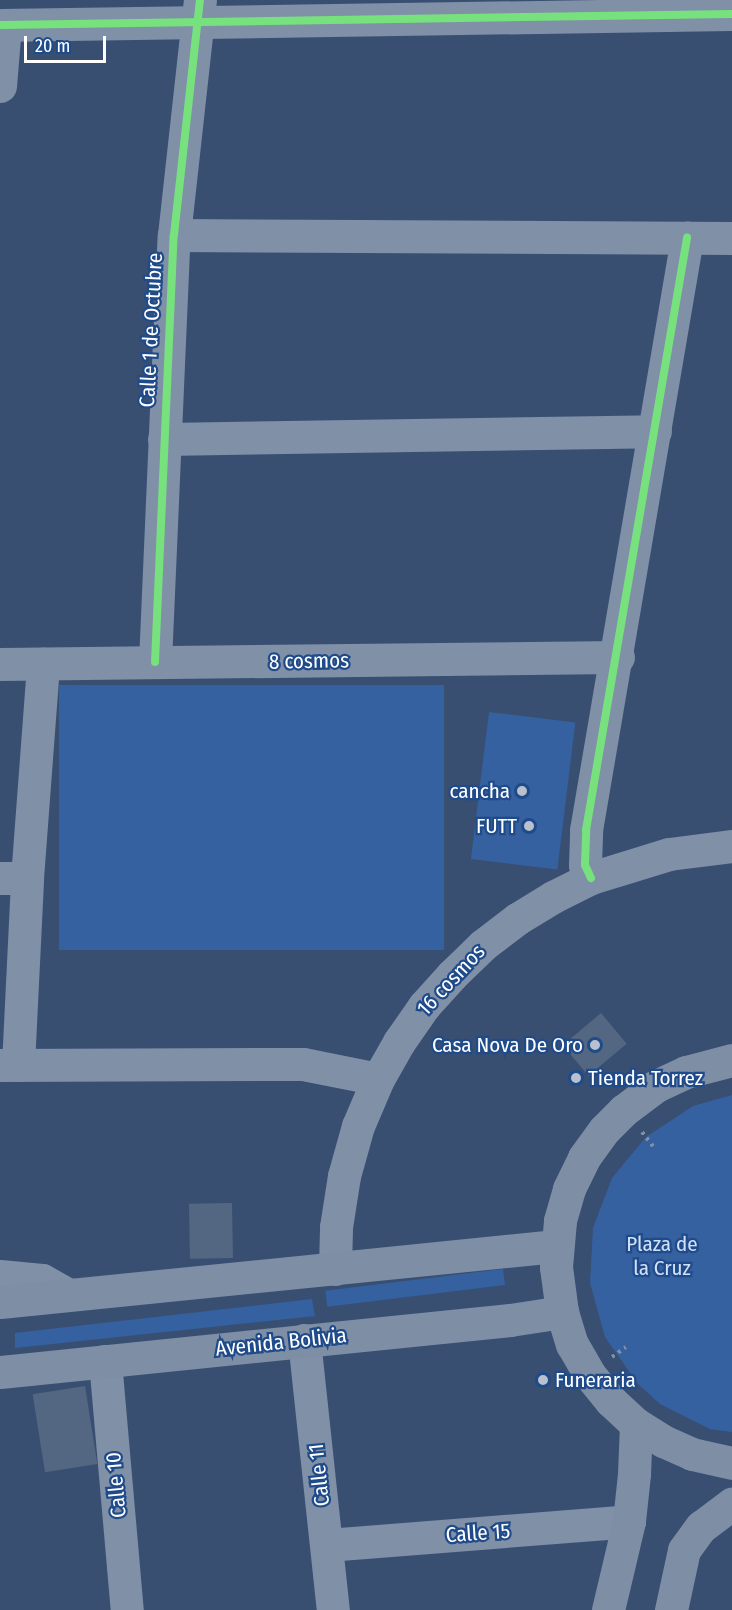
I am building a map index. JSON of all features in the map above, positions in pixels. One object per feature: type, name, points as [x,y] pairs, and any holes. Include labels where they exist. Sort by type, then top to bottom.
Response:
[{"type":"main road","points":[[732,1060],[686,1072],[656,1086],[624,1110],[604,1130],[584,1158],[569,1189],[556,1246],[561,1311],[573,1344],[589,1374],[611,1401],[636,1424],[663,1441],[692,1454],[732,1463]]},
{"type":"main road","points":[[0,1302],[556,1246]]},
{"type":"main road","name":"Avenida Bolivia","points":[[0,1372],[510,1320],[561,1311]]},
{"type":"main road","points":[[608,1610],[628,1521],[634,1473],[636,1424]]},
{"type":"main road","points":[[671,1610],[684,1550],[717,1526],[732,1504]]},
{"type":"street","points":[[0,86],[2,25],[199,11],[552,8],[724,10]]},
{"type":"street","name":"Calle 1 de Octubre","points":[[155,663],[174,236],[199,11]]},
{"type":"street","points":[[174,236],[732,238]]},
{"type":"street","points":[[591,878],[585,865],[586,830],[618,657],[687,238]]},
{"type":"street","points":[[164,439],[656,431]]},
{"type":"street","name":"8 cosmos","points":[[0,664],[618,657]]},
{"type":"street","points":[[44,664],[14,878],[9,1065],[303,1064],[378,1079]]},
{"type":"street","name":"16 cosmos","points":[[335,1269],[336,1227],[344,1176],[358,1126],[378,1079],[424,1006],[483,945],[544,903],[591,878],[669,854],[732,846]]},
{"type":"street","points":[[0,1276],[42,1280],[67,1294]]},
{"type":"street","name":"Calle 11","points":[[304,1340],[333,1610]]},
{"type":"street","name":"Calle 10","points":[[105,1361],[128,1610]]},
{"type":"street","name":"Calle 15","points":[[327,1545],[628,1521]]},
{"type":"green space","points":[[59,685],[444,685],[444,950],[59,950]]},
{"type":"green space","name":"cancha","points":[[489,712],[575,723],[557,869],[471,859]]},
{"type":"green space","name":"Plaza de la Cruz","points":[[732,1095],[732,1432],[710,1429],[660,1404],[638,1384],[605,1337],[590,1283],[593,1228],[612,1178],[646,1137],[693,1106]]},
{"type":"green space","points":[[503,1269],[505,1285],[327,1307],[325,1291]]},
{"type":"green space","points":[[312,1299],[315,1316],[15,1348],[15,1333]]},
{"type":"building","name":"Casa Nova De Oro","points":[[601,1013],[627,1044],[588,1076],[563,1045]]},
{"type":"building","points":[[232,1203],[233,1258],[190,1259],[189,1204]]},
{"type":"building","points":[[85,1386],[97,1464],[45,1472],[33,1394]]},
{"type":"cycle path","points":[[155,662],[174,235],[200,0]]},
{"type":"cycle path","points":[[0,25],[732,14]]},
{"type":"cycle path","points":[[591,878],[585,865],[586,830],[687,238]]},
{"type":"place","name":"cancha","points":[[522,791]]},
{"type":"place","name":"FUTT","points":[[529,826]]},
{"type":"place","name":"Casa Nova De Oro","points":[[595,1045]]},
{"type":"place","name":"Tienda Torrez","points":[[576,1078]]},
{"type":"place","name":"Funeraria","points":[[543,1380]]}]
